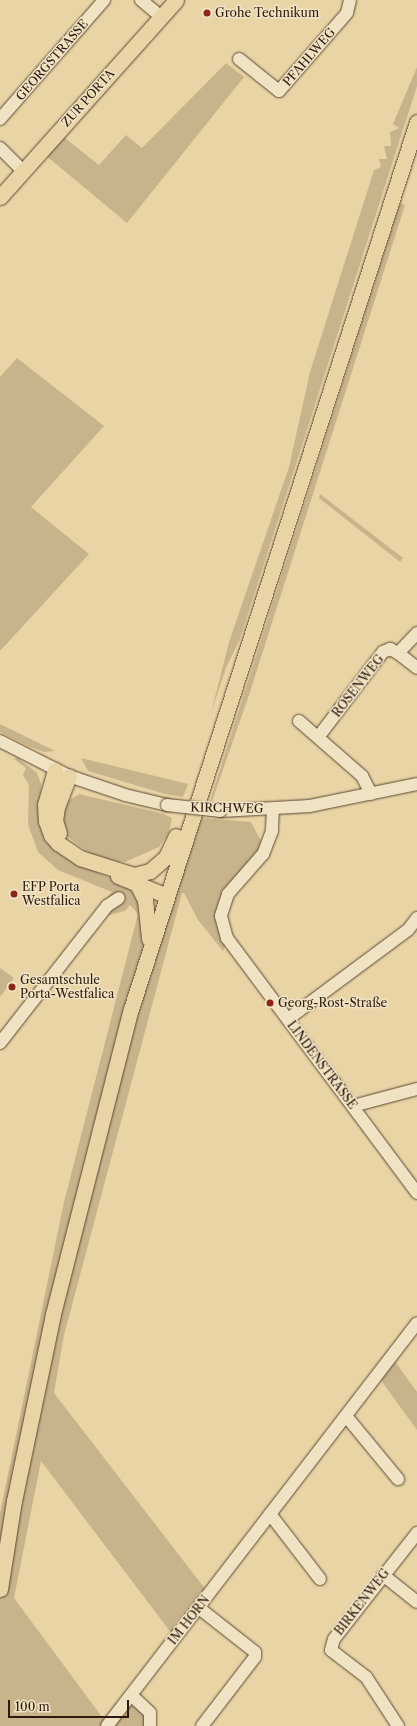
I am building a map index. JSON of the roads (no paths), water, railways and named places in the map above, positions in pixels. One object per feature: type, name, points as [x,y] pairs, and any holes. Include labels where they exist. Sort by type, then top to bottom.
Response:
[{"type":"main road","name":"ZUR PORTA","points":[[0,197],[176,0]]},
{"type":"main road","points":[[0,1589],[14,1501],[52,1314],[130,1009],[195,803],[417,122]]},
{"type":"main road","points":[[55,770],[45,804],[46,821],[51,834],[68,850],[100,866],[167,890]]},
{"type":"main road","points":[[68,850],[55,821],[57,807],[69,776]]},
{"type":"main road","points":[[136,880],[159,865],[166,857],[180,824],[195,803]]},
{"type":"main road","points":[[136,880],[145,900],[150,944]]},
{"type":"street","name":"GEORGSTRASSE","points":[[0,119],[104,0]]},
{"type":"street","points":[[141,0],[161,17]]},
{"type":"street","name":"PFAHLWEG","points":[[239,59],[279,91],[347,13],[350,0]]},
{"type":"street","points":[[0,148],[23,171]]},
{"type":"street","name":"ROSENWEG","points":[[398,653],[417,633]]},
{"type":"street","name":"ROSENWEG","points":[[322,732],[383,652],[390,649],[398,653],[417,668]]},
{"type":"street","points":[[299,721],[362,776],[371,794]]},
{"type":"street","name":"KIRCHWEG","points":[[0,741],[69,776],[125,794],[167,805],[221,811],[310,806],[417,784]]},
{"type":"street","name":"LINDENSTRASSE","points":[[272,809],[272,832],[263,854],[228,894],[221,916],[227,938],[417,1193]]},
{"type":"street","points":[[0,1043],[107,906],[119,898]]},
{"type":"street","points":[[288,1019],[413,934],[417,918]]},
{"type":"street","points":[[352,1106],[417,1090]]},
{"type":"street","name":"IM HORN","points":[[107,1726],[417,1323]]},
{"type":"street","points":[[346,1416],[398,1479]]},
{"type":"street","points":[[270,1514],[320,1579]]},
{"type":"street","name":"BIRKENWEG","points":[[398,1726],[366,1677],[331,1650],[334,1639],[417,1533]]},
{"type":"street","points":[[383,1575],[417,1602]]},
{"type":"street","points":[[199,1608],[255,1652],[255,1657],[202,1726]]},
{"type":"street","points":[[131,1695],[150,1713],[150,1726]]},
{"type":"place","name":"Grohe Technikum","points":[[207,13]]},
{"type":"place","name":"EFP Porta Westfalica","points":[[14,894]]},
{"type":"place","name":"Gesamtschule Porta-Westfalica","points":[[12,987]]},
{"type":"place","name":"Georg-Rost-Straße","points":[[270,1003]]}]
